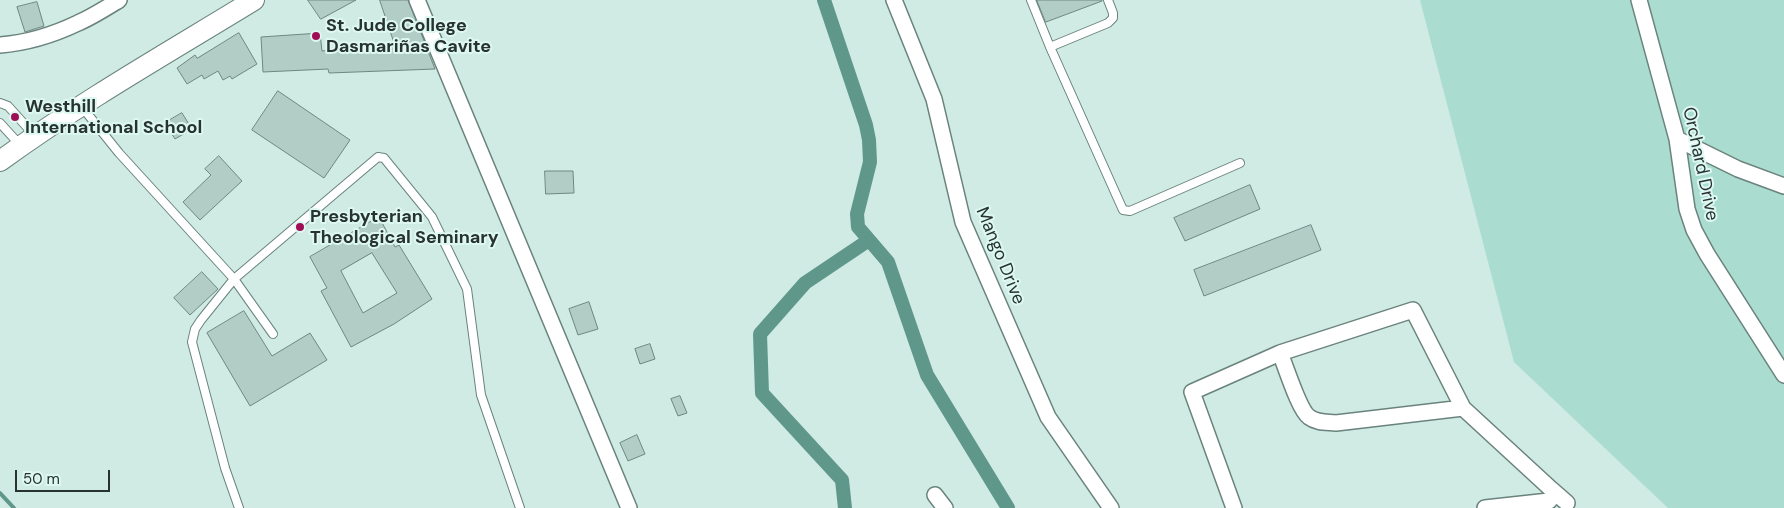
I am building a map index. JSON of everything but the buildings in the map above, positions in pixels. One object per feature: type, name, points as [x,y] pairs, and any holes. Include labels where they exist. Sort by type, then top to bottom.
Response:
[{"type":"main road","points":[[0,161],[81,106],[254,0]]},
{"type":"street","points":[[0,45],[30,40],[79,23],[119,0]]},
{"type":"street","points":[[417,0],[629,508]]},
{"type":"street","name":"Mango Drive","points":[[894,0],[934,99],[963,222],[1048,417],[1108,507]]},
{"type":"street","name":"Orchard Drive","points":[[1639,0],[1677,139],[1686,209],[1694,230],[1707,254],[1784,375]]},
{"type":"street","points":[[1677,139],[1738,169],[1784,186]]},
{"type":"street","points":[[1234,508],[1192,392],[1280,353],[1413,310],[1463,408],[1567,503]]},
{"type":"street","points":[[1280,353],[1301,408],[1308,416],[1320,422],[1336,423],[1463,408]]},
{"type":"street","points":[[1485,508],[1549,501],[1552,498],[1551,489]]},
{"type":"street","points":[[935,495],[945,508]]},
{"type":"lane","points":[[1030,0],[1123,210],[1130,211],[1240,163]]},
{"type":"lane","points":[[1050,47],[1108,23],[1113,18],[1113,12],[1108,0]]},
{"type":"lane","points":[[0,103],[8,106],[28,141]]},
{"type":"lane","points":[[81,106],[119,153],[234,279],[274,334]]},
{"type":"lane","points":[[0,123],[28,141]]},
{"type":"lane","points":[[239,508],[225,468],[192,342],[195,329],[200,320],[234,279],[378,157],[384,158],[432,217],[467,288],[481,395],[520,508]]},
{"type":"green space","points":[[1420,0],[1784,0],[1784,508],[1668,508],[1514,362]]},
{"type":"waterway","points":[[824,0],[866,125],[869,140],[870,162],[857,214],[858,227],[888,262],[927,375],[1008,508]]},
{"type":"waterway","points":[[845,508],[842,480],[762,393],[760,334],[805,283],[869,240]]},
{"type":"waterway","points":[[0,493],[14,508]]},
{"type":"place","name":"St. Jude College Dasmariñas Cavite","points":[[316,36]]},
{"type":"place","name":"Westhill International School","points":[[15,117]]},
{"type":"place","name":"Presbyterian Theological Seminary","points":[[300,227]]}]
